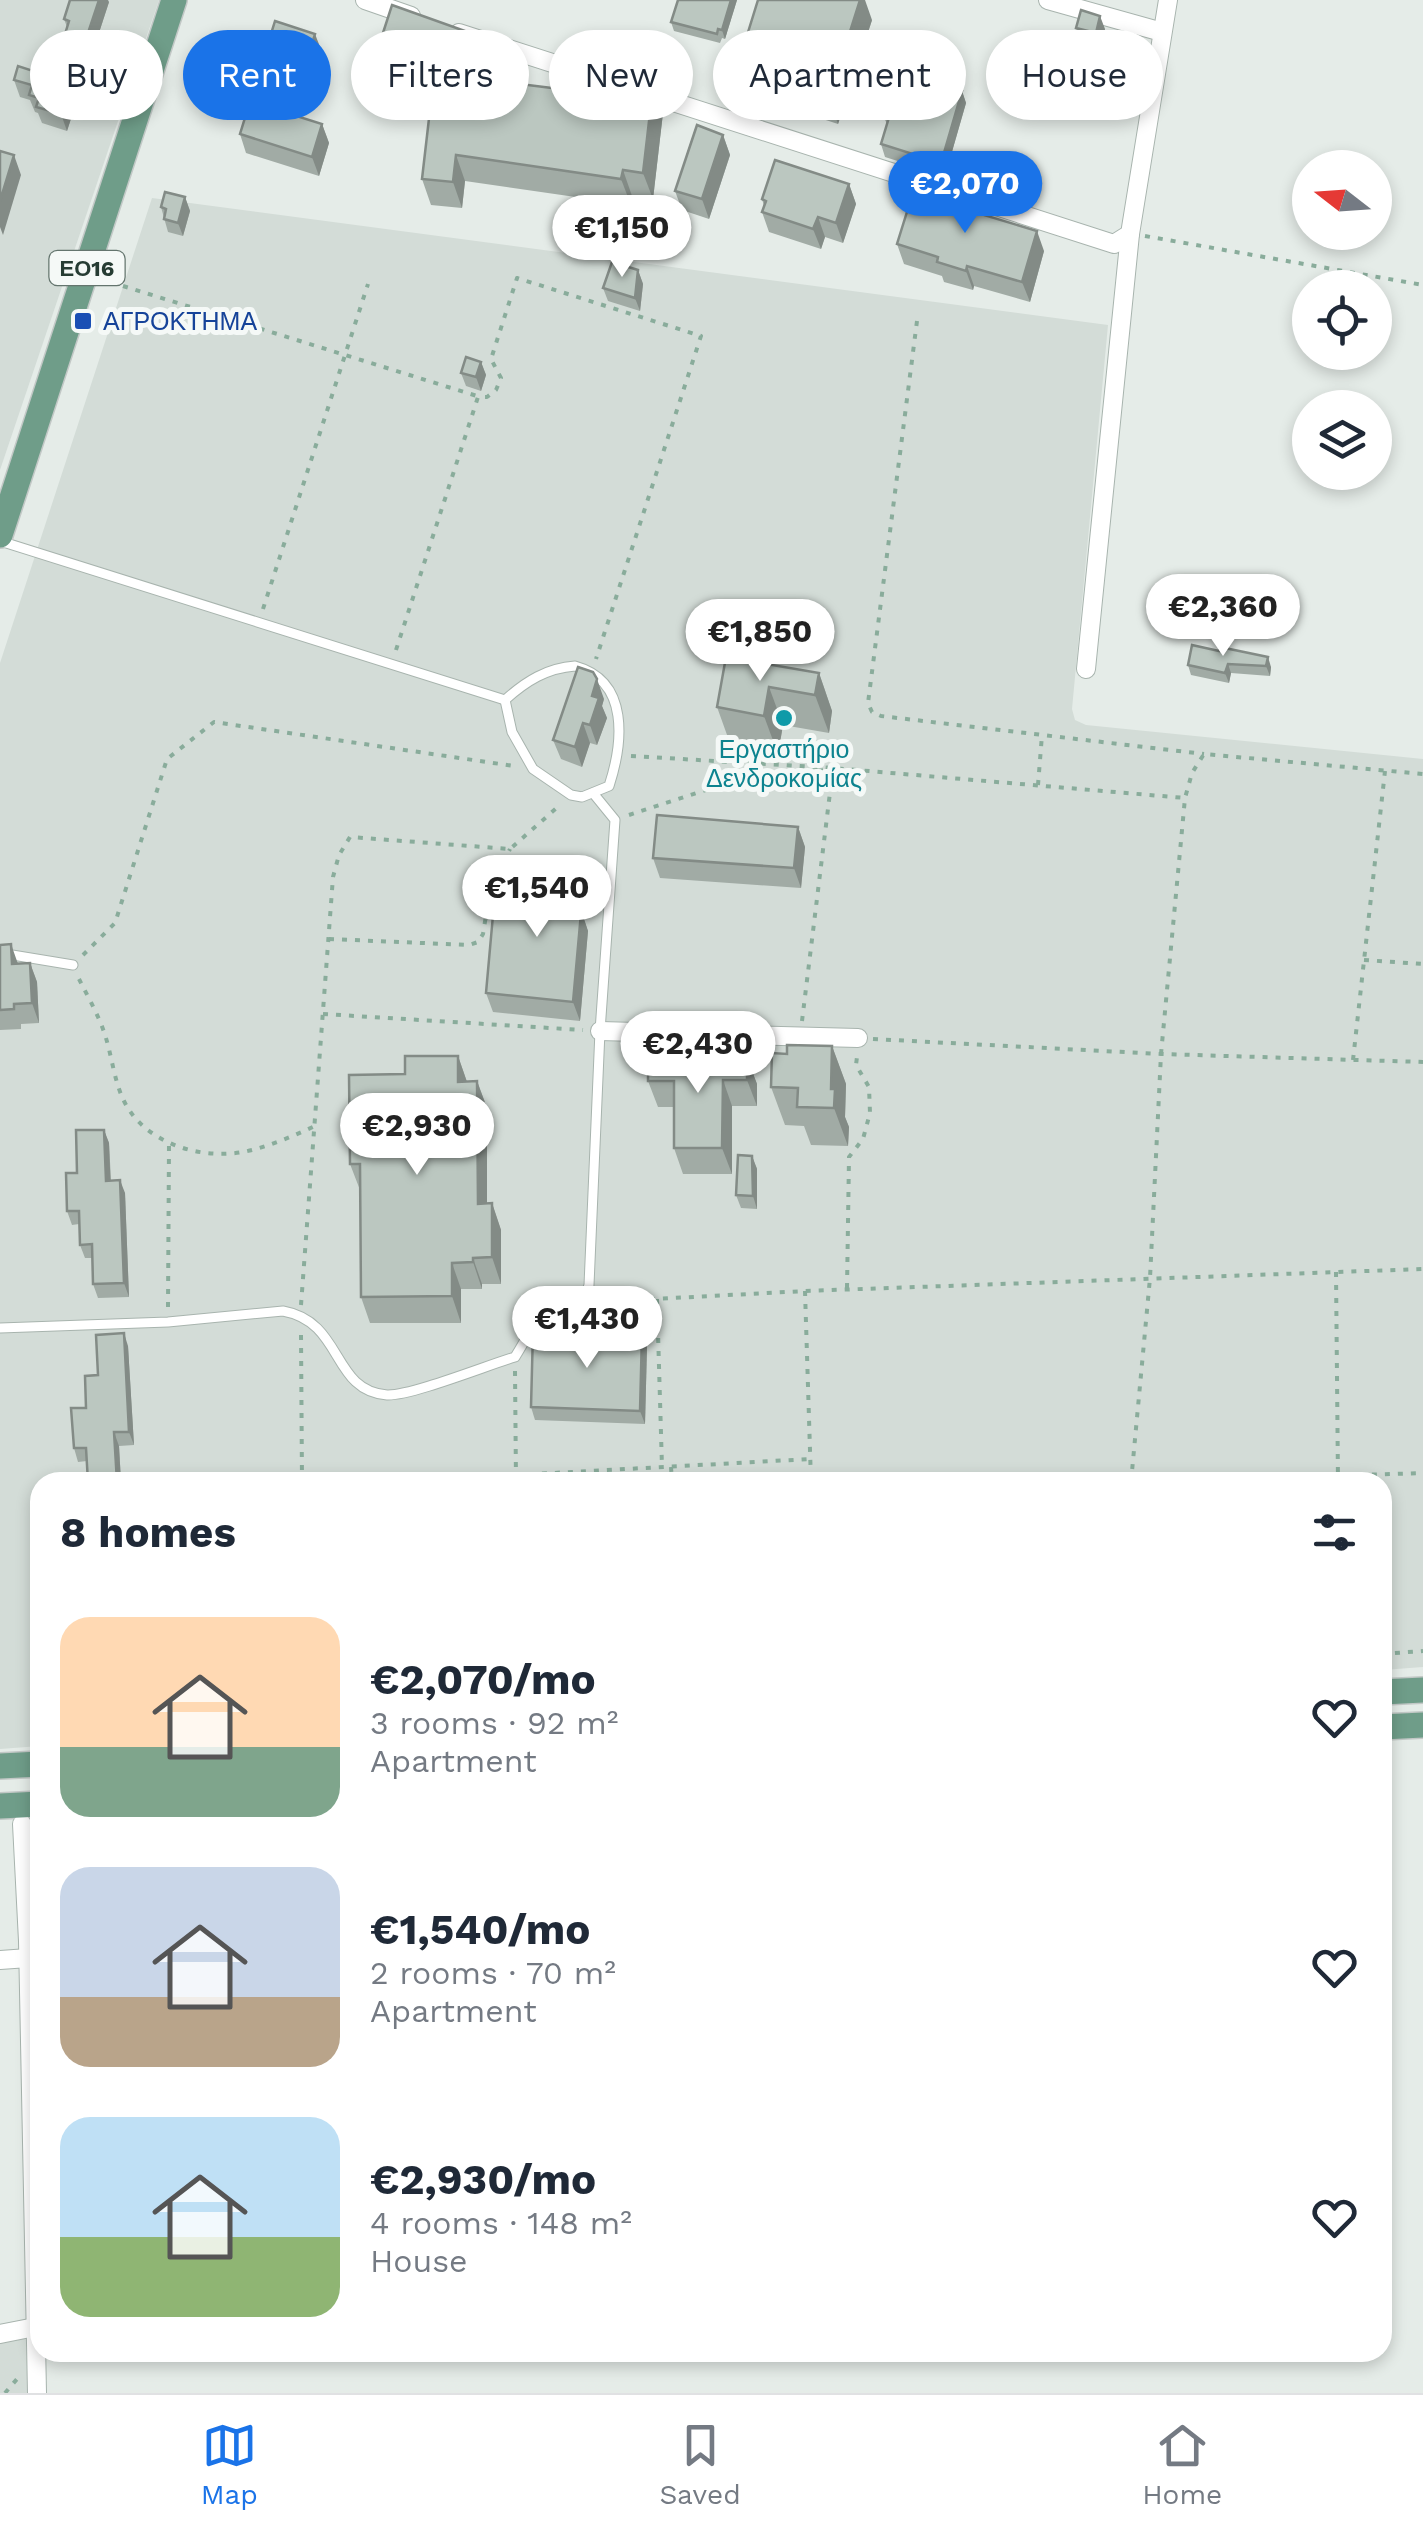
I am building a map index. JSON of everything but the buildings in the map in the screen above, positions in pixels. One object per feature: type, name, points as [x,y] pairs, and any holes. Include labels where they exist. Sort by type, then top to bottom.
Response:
[{"type":"main road","name":"ΕΟ16","points":[[0,538],[174,0]]},
{"type":"main road","points":[[1392,1692],[1423,1690]]},
{"type":"main road","points":[[1392,1727],[1423,1725]]},
{"type":"main road","points":[[0,1766],[30,1764]]},
{"type":"main road","points":[[0,1806],[30,1804]]},
{"type":"street","points":[[365,0],[410,7],[426,21]]},
{"type":"street","points":[[1048,0],[1155,30]]},
{"type":"street","points":[[1162,30],[1168,0]]},
{"type":"street","points":[[445,28],[451,30]]},
{"type":"street","points":[[529,57],[1107,242],[1123,241],[1130,234]]},
{"type":"street","points":[[1086,669],[1130,234],[1148,120]]},
{"type":"street","points":[[600,1031],[858,1038]]},
{"type":"street","points":[[22,1824],[30,1856]]},
{"type":"street","points":[[0,1960],[30,1947]]},
{"type":"street","points":[[0,2334],[30,2327]]},
{"type":"street","points":[[36,2362],[37,2393]]},
{"type":"lane","points":[[0,538],[505,700]]},
{"type":"lane","points":[[562,667],[592,671],[606,682],[618,713],[618,755],[609,786],[582,797],[571,795],[534,769],[512,732],[505,700],[533,678],[562,667]]},
{"type":"lane","points":[[0,1328],[168,1322],[283,1311],[300,1314],[323,1333],[338,1353],[349,1379],[366,1390],[389,1395],[515,1356],[533,1322],[552,1308],[583,1302],[590,1285],[600,1031],[615,820],[594,794]]},
{"type":"lane","points":[[0,952],[73,965]]},
{"type":"path","points":[[1130,234],[1423,285]]},
{"type":"path","points":[[123,286],[478,397],[488,397],[501,378],[491,358],[517,278],[701,336],[592,671]]},
{"type":"path","points":[[258,623],[368,284]]},
{"type":"path","points":[[918,321],[868,703],[872,712],[1204,754],[1423,774]]},
{"type":"path","points":[[392,664],[478,397]]},
{"type":"path","points":[[314,1126],[240,1153],[206,1152],[169,1144],[138,1125],[122,1098],[104,1032],[73,965],[115,922],[167,758],[214,722],[534,769]]},
{"type":"path","points":[[1038,786],[1042,735]]},
{"type":"path","points":[[1135,1472],[1162,1054],[1185,798],[1192,773],[1204,754]]},
{"type":"path","points":[[618,755],[834,768],[1185,798]]},
{"type":"path","points":[[615,820],[721,785],[834,768]]},
{"type":"path","points":[[800,1036],[834,768]]},
{"type":"path","points":[[1352,1060],[1385,771]]},
{"type":"path","points":[[328,939],[469,945],[478,942],[483,934],[490,891],[510,850],[571,795]]},
{"type":"path","points":[[302,1472],[300,1314],[328,939],[339,856],[350,837],[510,850]]},
{"type":"path","points":[[1364,960],[1423,964]]},
{"type":"path","points":[[323,1014],[600,1031]]},
{"type":"path","points":[[846,1290],[849,1157],[862,1139],[870,1113],[869,1086],[856,1066],[858,1038],[1162,1054],[1423,1062]]},
{"type":"path","points":[[168,1322],[169,1144]]},
{"type":"path","points":[[583,1302],[1423,1269]]},
{"type":"path","points":[[1336,1272],[1338,1472]]},
{"type":"path","points":[[805,1291],[811,1472]]},
{"type":"path","points":[[657,1300],[662,1467]]},
{"type":"path","points":[[515,1356],[516,1472]]},
{"type":"path","points":[[571,1472],[810,1460]]},
{"type":"path","points":[[671,1466],[671,1472]]},
{"type":"path","points":[[1392,1476],[1423,1473]]},
{"type":"path","points":[[1392,1653],[1423,1650]]},
{"type":"shaded area","points":[[0,0],[159,0],[149,30],[30,30],[30,120],[118,120],[0,470]]},
{"type":"shaded area","points":[[152,198],[1108,325],[1072,709],[1075,720],[1086,725],[1423,759],[1423,1667],[1392,1669],[1392,1472],[30,1472],[30,1747],[0,1749],[0,663]]},
{"type":"shaded area","points":[[26,2337],[28,2393],[0,2393],[0,2342]]},
{"type":"place","name":"ΑΓΡΟΚΤΗΜΑ","points":[[83,321]]},
{"type":"place","name":"Εργαστήριο Δενδροκομίας","points":[[784,718]]}]
